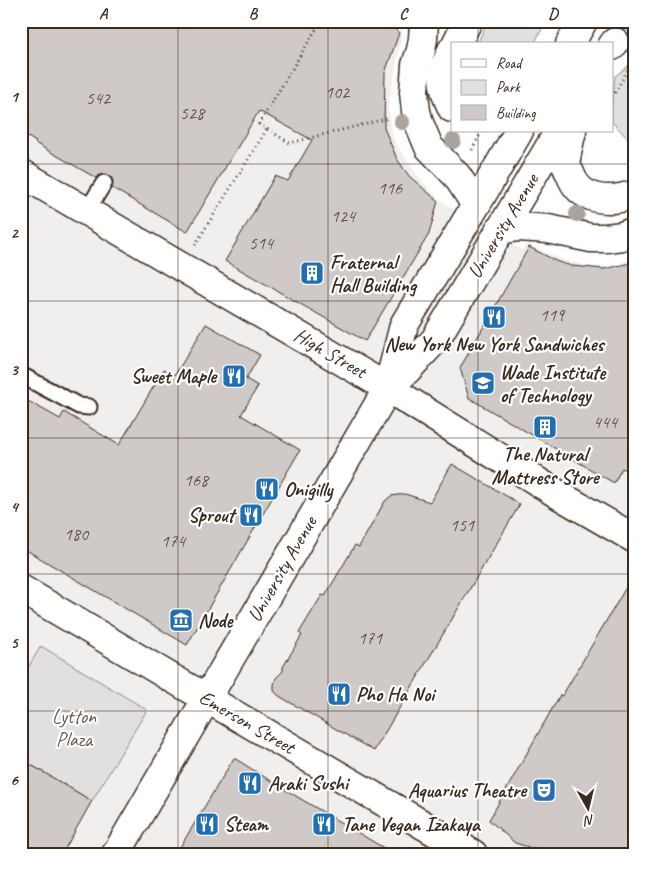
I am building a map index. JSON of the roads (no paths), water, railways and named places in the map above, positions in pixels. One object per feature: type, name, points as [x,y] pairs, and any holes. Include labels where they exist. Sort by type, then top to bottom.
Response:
[{"type":"street","points":[[424,21],[423,39],[414,78],[416,111],[423,135],[429,147],[457,176],[476,205]]},
{"type":"street","points":[[451,52],[444,68],[443,79],[451,106]]},
{"type":"street","name":"University Avenue","points":[[116,854],[388,388],[404,325],[517,132]]},
{"type":"street","name":"University Avenue","points":[[388,388],[435,340],[558,132]]},
{"type":"street","points":[[572,132],[566,162],[572,180],[579,189],[595,198],[611,200],[635,194]]},
{"type":"street","name":"High Street","points":[[21,174],[175,264],[182,266],[388,388],[559,495],[635,539]]},
{"type":"street","points":[[499,230],[518,226],[548,228],[584,237],[606,238],[635,232]]},
{"type":"street","name":"Emerson Street","points":[[21,589],[473,854]]},
{"type":"lane","points":[[86,212],[104,183]]},
{"type":"lane","points":[[24,376],[79,406],[89,407]]},
{"type":"tunnel","points":[[615,42],[627,21]]},
{"type":"place","name":"Fraternal Hall Building","points":[[312,273]]},
{"type":"place","name":"New York New York Sandwiches","points":[[494,317]]},
{"type":"place","name":"Sweet Maple","points":[[234,376]]},
{"type":"place","name":"Wade Institute of Technology","points":[[483,383]]},
{"type":"place","name":"The Natural Mattress Store","points":[[545,427]]},
{"type":"place","name":"Onigilly","points":[[267,489]]},
{"type":"place","name":"Sprout","points":[[251,515]]},
{"type":"place","name":"Node","points":[[181,620]]},
{"type":"place","name":"Pho Ha Noi","points":[[339,694]]},
{"type":"place","name":"Araki Sushi","points":[[250,783]]},
{"type":"place","name":"Aquarius Theatre","points":[[544,790]]},
{"type":"place","name":"Steam","points":[[207,824]]},
{"type":"place","name":"Tane Vegan Izakaya","points":[[324,824]]},
{"type":"park label","name":"Lytton Plaza","points":[[74,728]]}]
